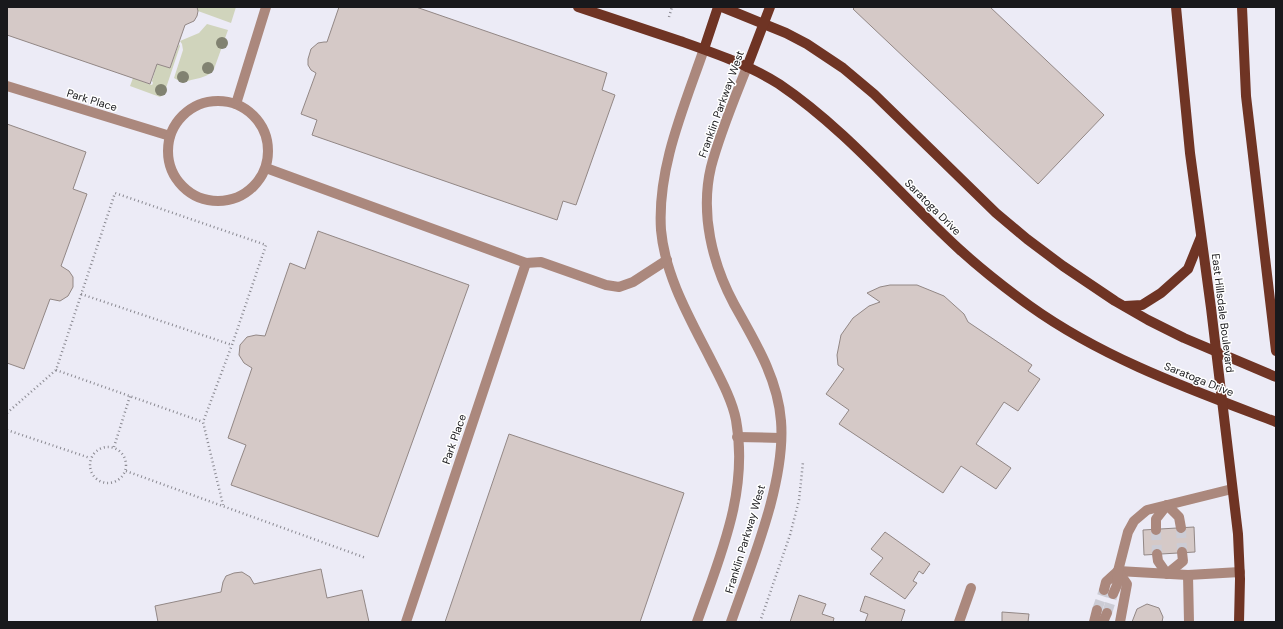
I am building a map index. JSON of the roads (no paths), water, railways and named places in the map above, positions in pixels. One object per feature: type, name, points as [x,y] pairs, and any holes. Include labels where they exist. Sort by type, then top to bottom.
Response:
[{"type":"main road","name":"Saratoga Drive","points":[[578,7],[704,50],[747,67],[777,83],[808,105],[840,132],[959,249],[994,279],[1030,306],[1063,328],[1099,348],[1177,383],[1276,422]]},
{"type":"main road","name":"Franklin Parkway West","points":[[704,50],[718,7]]},
{"type":"main road","points":[[722,7],[786,33],[807,44],[843,68],[874,94],[996,212],[1063,266],[1148,320],[1216,352],[1276,377]]},
{"type":"main road","name":"Franklin Parkway West","points":[[747,67],[770,7]]},
{"type":"main road","name":"East Hillsdale Boulevard","points":[[1176,7],[1190,153],[1223,402],[1238,534],[1240,572],[1239,622]]},
{"type":"main road","points":[[1242,7],[1248,112],[1276,351]]},
{"type":"main road","points":[[1124,306],[1142,305],[1172,284],[1188,269],[1201,238]]},
{"type":"street","points":[[236,104],[266,7]]},
{"type":"street","name":"Franklin Parkway West","points":[[697,622],[730,527],[738,488],[739,454],[736,420],[724,385],[676,289],[667,260],[661,232],[660,200],[665,169],[704,50]]},
{"type":"street","name":"Franklin Parkway West","points":[[731,622],[759,540],[772,496],[778,469],[781,438],[781,421],[775,391],[760,349],[726,289],[715,258],[708,227],[707,198],[711,168],[721,135],[747,67]]},
{"type":"street","name":"Park Place","points":[[7,86],[170,136]]},
{"type":"street","points":[[216,100],[236,104],[252,114],[264,130],[268,149],[266,168],[256,185],[240,197],[221,202],[202,199],[185,190],[172,174],[167,155],[170,136],[180,118],[196,106],[216,100]]},
{"type":"street","points":[[266,168],[526,263],[541,262],[606,285],[619,287],[633,282],[667,260]]},
{"type":"street","name":"Park Place","points":[[406,622],[526,263]]},
{"type":"street","points":[[737,437],[781,438]]},
{"type":"street","points":[[1108,592],[1117,585],[1118,571],[1128,532],[1134,521],[1147,510],[1232,489]]},
{"type":"street","points":[[1168,505],[1179,517],[1181,528]]},
{"type":"street","points":[[1156,530],[1156,519],[1168,505]]},
{"type":"street","points":[[1167,574],[1183,561],[1182,552]]},
{"type":"street","points":[[1157,554],[1158,561],[1167,574]]},
{"type":"street","points":[[1118,571],[1188,575],[1240,572]]},
{"type":"street","points":[[1118,571],[1127,584],[1120,622]]},
{"type":"street","points":[[1188,575],[1189,622]]},
{"type":"street","points":[[959,622],[971,588]]},
{"type":"street","points":[[1094,622],[1097,610]]},
{"type":"tunnel","points":[[1181,528],[1182,552]]},
{"type":"tunnel","points":[[1156,530],[1157,554]]},
{"type":"tunnel","points":[[1097,610],[1104,590]]},
{"type":"tunnel","points":[[1107,613],[1113,594]]}]
